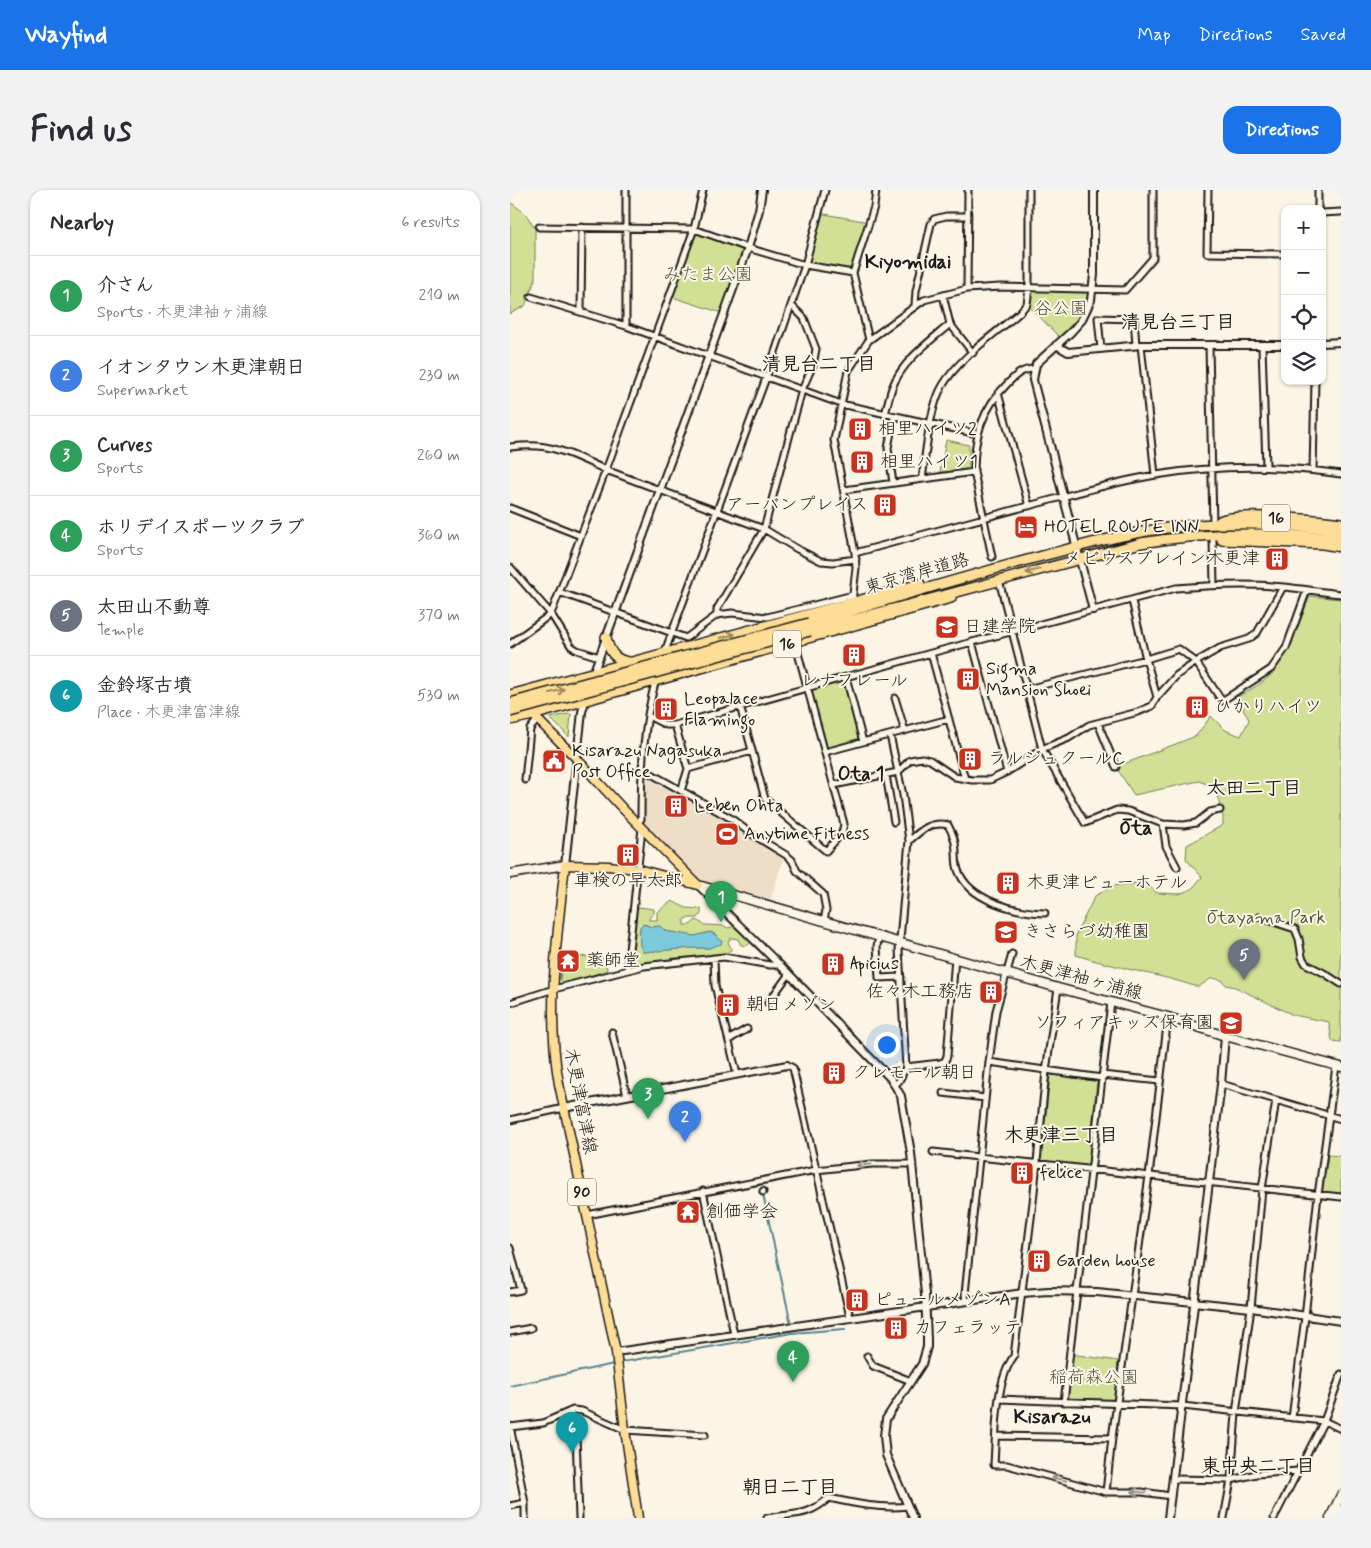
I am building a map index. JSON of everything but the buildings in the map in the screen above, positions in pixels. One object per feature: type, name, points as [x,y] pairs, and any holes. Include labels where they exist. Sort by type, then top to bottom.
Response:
[{"type":"highway","name":"16","points":[[1213,524],[1223,519],[1239,518],[1281,518],[1341,523]]},
{"type":"highway","name":"東京湾岸道路","points":[[510,712],[810,627],[994,568],[1125,535],[1175,527],[1213,524],[1240,529],[1341,540]]},
{"type":"highway","name":"東京湾岸道路","points":[[510,703],[1134,545],[1177,537],[1282,526],[1341,531]]},
{"type":"highway","name":"16","points":[[1177,537],[1323,544],[1341,547]]},
{"type":"highway","name":"16","points":[[511,693],[664,654],[852,598],[953,575],[994,568]]},
{"type":"highway","name":"16","points":[[510,720],[536,717],[586,699],[944,601],[986,583]]},
{"type":"highway","points":[[606,637],[608,646],[615,657],[632,662]]},
{"type":"highway","points":[[511,693],[536,717]]},
{"type":"main road","points":[[536,717],[639,826],[698,885]]},
{"type":"main road","points":[[510,874],[565,864],[608,866],[638,869],[698,885]]},
{"type":"main road","name":"木更津富津線","points":[[565,864],[554,988],[553,1042],[564,1108],[616,1352],[638,1518]]},
{"type":"main road","name":"木更津袖ヶ浦線","points":[[698,885],[1058,988],[1168,1017],[1225,1036],[1339,1066]]},
{"type":"main road","points":[[1330,1518],[1341,1495]]},
{"type":"main road","points":[[1337,1518],[1341,1510]]},
{"type":"street","points":[[626,190],[626,326]]},
{"type":"street","points":[[510,644],[550,614],[606,470],[694,229],[703,190]]},
{"type":"street","points":[[565,864],[582,712],[593,672],[748,248],[762,190]]},
{"type":"street","points":[[627,970],[638,869],[641,768],[655,681],[792,305],[825,190]]},
{"type":"street","points":[[869,340],[853,273],[874,206],[876,190]]},
{"type":"street","points":[[967,289],[968,190]]},
{"type":"street","points":[[922,480],[931,424],[942,386],[959,365],[1019,313],[1026,304],[1029,288],[1029,190]]},
{"type":"street","points":[[1093,610],[1033,380],[1036,364],[1072,332],[1081,321],[1091,300],[1093,289],[1094,190]]},
{"type":"street","points":[[559,592],[686,638],[717,615],[732,613],[767,617],[852,598],[856,559],[834,440],[848,371],[869,340],[924,300],[967,289],[1000,286],[1125,290],[1152,258],[1153,190]]},
{"type":"street","points":[[1208,190],[1207,253],[1281,254]]},
{"type":"street","points":[[1318,190],[1318,205]]},
{"type":"street","points":[[1326,212],[1341,212]]},
{"type":"street","points":[[915,305],[930,224],[934,218],[968,216]]},
{"type":"street","points":[[539,227],[694,229],[805,265],[853,273]]},
{"type":"street","points":[[581,312],[582,227]]},
{"type":"street","points":[[943,295],[950,324],[973,353]]},
{"type":"street","points":[[531,297],[626,326],[709,358],[841,404],[978,434]]},
{"type":"street","points":[[717,615],[717,609],[764,529],[802,390],[813,365],[816,350],[804,318],[792,305]]},
{"type":"street","points":[[1101,349],[1098,318],[1134,319],[1155,475]]},
{"type":"street","points":[[885,415],[892,387],[903,368],[919,350],[950,324]]},
{"type":"street","points":[[1326,343],[1341,342]]},
{"type":"street","points":[[1056,345],[1068,352],[1138,345],[1281,345]]},
{"type":"street","points":[[1209,346],[1213,524]]},
{"type":"street","points":[[1262,346],[1266,466]]},
{"type":"street","points":[[992,557],[982,518],[974,472],[978,434],[985,411],[998,393],[1020,372],[1034,369]]},
{"type":"street","points":[[1313,470],[1315,385]]},
{"type":"street","points":[[998,393],[1029,506]]},
{"type":"street","points":[[893,483],[888,448],[894,417]]},
{"type":"street","points":[[510,447],[535,445],[547,447],[582,459],[606,470],[764,529],[821,561],[833,562],[856,559]]},
{"type":"street","points":[[855,553],[1090,489],[1155,475],[1212,468],[1266,466],[1341,474]]},
{"type":"street","points":[[844,490],[974,472]]},
{"type":"street","points":[[510,508],[581,536]]},
{"type":"street","points":[[1212,540],[1214,585]]},
{"type":"street","points":[[510,567],[550,614],[571,646],[576,650],[599,657]]},
{"type":"street","points":[[999,580],[1042,749],[1085,823],[1118,810],[1128,811],[1163,824],[1190,824],[1196,823],[1210,812],[1220,810]]},
{"type":"street","points":[[648,716],[666,725],[675,725],[931,653],[1176,588],[1214,585],[1283,586],[1341,594]]},
{"type":"street","points":[[834,785],[898,772],[910,760],[926,758],[955,777],[990,780],[1007,772],[1042,749],[1069,738],[1089,725],[1138,712],[1152,706],[1157,697],[1177,675],[1220,648],[1249,639],[1257,633],[1283,586]]},
{"type":"street","points":[[1027,689],[1179,649],[1196,662],[1222,701],[1271,669],[1286,648],[1307,590]]},
{"type":"street","points":[[1132,601],[1157,697]]},
{"type":"street","points":[[740,706],[765,799],[826,851],[842,833],[844,824],[795,642]]},
{"type":"street","points":[[972,642],[1007,772]]},
{"type":"street","points":[[931,653],[965,779]]},
{"type":"street","points":[[846,677],[863,742]]},
{"type":"street","points":[[895,698],[904,731]]},
{"type":"street","points":[[525,780],[530,729],[536,717]]},
{"type":"street","points":[[824,752],[949,719]]},
{"type":"street","points":[[1098,723],[1116,767]]},
{"type":"street","points":[[675,725],[688,769],[681,791]]},
{"type":"street","points":[[890,735],[909,841],[900,942],[906,1067],[899,1081],[895,1084]]},
{"type":"street","points":[[688,769],[752,751]]},
{"type":"street","points":[[641,768],[732,818],[750,833],[792,860],[797,871],[823,894],[826,910],[824,921]]},
{"type":"street","points":[[886,775],[894,822]]},
{"type":"street","points":[[909,841],[928,826],[940,823],[948,825],[956,844],[958,869],[967,885],[1007,908],[1045,913]]},
{"type":"street","points":[[1163,824],[1166,846],[1176,866]]},
{"type":"street","points":[[698,885],[789,974],[895,1084],[903,1104],[913,1164],[926,1306],[927,1347],[922,1364],[892,1408],[886,1419],[884,1429],[886,1456],[913,1518]]},
{"type":"street","points":[[1259,917],[1295,929],[1302,957],[1306,964],[1341,984]]},
{"type":"street","points":[[879,937],[877,946],[879,978],[901,977]]},
{"type":"street","points":[[966,1301],[965,1294],[978,1157],[989,1062],[996,1011],[1012,954]]},
{"type":"street","points":[[510,1003],[554,988],[644,966],[724,957],[780,965]]},
{"type":"street","points":[[714,958],[715,986],[737,1074]]},
{"type":"street","points":[[906,1067],[945,1061],[947,1056],[954,958]]},
{"type":"street","points":[[768,1003],[789,974]]},
{"type":"street","points":[[1058,988],[1046,1071],[1023,1293],[1014,1356],[1008,1363],[1003,1376],[994,1465],[1007,1465],[1106,1492],[1142,1492],[1171,1496]]},
{"type":"street","points":[[1064,1402],[1111,1002]]},
{"type":"street","points":[[1106,1492],[1149,1176],[1168,1017]]},
{"type":"street","points":[[730,1040],[747,1029]]},
{"type":"street","points":[[612,1032],[627,1096]]},
{"type":"street","points":[[1168,1518],[1221,1084],[1225,1036]]},
{"type":"street","points":[[989,1062],[1046,1071],[1160,1081]]},
{"type":"street","points":[[510,1120],[737,1074],[787,1065],[793,1068],[850,1317]]},
{"type":"street","points":[[1292,1418],[1318,1195],[1339,1066]]},
{"type":"street","points":[[1221,1084],[1341,1119]]},
{"type":"street","points":[[943,1093],[985,1098]]},
{"type":"street","points":[[1224,1518],[1231,1480],[1236,1413],[1251,1308],[1262,1189],[1276,1100]]},
{"type":"street","points":[[933,1152],[1341,1197]]},
{"type":"street","points":[[587,1215],[816,1170],[872,1164],[913,1164]]},
{"type":"street","points":[[703,1191],[734,1334]]},
{"type":"street","points":[[510,1248],[521,1290],[510,1292]]},
{"type":"street","points":[[616,1352],[1023,1293],[1076,1292],[1132,1296],[1251,1308],[1341,1321]]},
{"type":"street","points":[[510,1332],[531,1328]]},
{"type":"street","points":[[867,1356],[873,1366],[911,1381]]},
{"type":"street","points":[[1274,1518],[1324,1421],[1341,1374]]},
{"type":"street","points":[[1000,1399],[1182,1406],[1324,1421],[1341,1429]]},
{"type":"street","points":[[570,1411],[576,1435],[579,1518]]},
{"type":"street","points":[[525,1518],[510,1427],[543,1423],[570,1411],[582,1411],[614,1427],[625,1430],[705,1435]]},
{"type":"street","points":[[996,1436],[1112,1438]]},
{"type":"street","points":[[1173,1479],[1231,1480],[1256,1474],[1298,1471]]},
{"type":"street","points":[[767,1518],[811,1516],[829,1498],[882,1508],[908,1506]]},
{"type":"street","points":[[510,1506],[524,1503]]},
{"type":"shaded area","points":[[644,772],[784,857],[770,901],[700,884],[640,824]]},
{"type":"green space","points":[[510,202],[526,214],[535,229],[535,280],[525,306],[510,314]]},
{"type":"green space","points":[[819,213],[869,222],[853,273],[805,265]]},
{"type":"green space","name":"みたま公園","points":[[694,229],[748,248],[725,314],[669,296]]},
{"type":"green space","name":"谷公園","points":[[1029,288],[1093,289],[1086,311],[1062,340],[1027,304]]},
{"type":"green space","points":[[946,440],[969,445],[969,470],[940,472]]},
{"type":"green space","name":"Ōtayama Park","points":[[1310,596],[1341,599],[1341,1042],[1332,1041],[1329,1022],[1293,1015],[1235,987],[1226,985],[1222,980],[1212,978],[1198,987],[1076,955],[1076,934],[1095,896],[1113,886],[1145,882],[1157,893],[1179,894],[1192,889],[1202,877],[1186,859],[1187,845],[1223,825],[1223,817],[1217,795],[1219,789],[1199,781],[1134,795],[1116,767],[1196,736],[1211,716],[1225,730],[1241,736],[1249,720],[1237,697],[1262,682],[1281,662]]},
{"type":"green space","points":[[844,681],[858,737],[857,739],[825,747],[810,689]]},
{"type":"green space","points":[[571,714],[569,737],[550,718]]},
{"type":"green space","points":[[672,901],[686,908],[701,909],[701,914],[698,918],[687,918],[684,920],[684,925],[690,925],[696,920],[705,925],[725,926],[727,928],[736,926],[752,941],[749,944],[741,945],[738,939],[731,938],[728,942],[731,950],[722,956],[673,958],[667,961],[640,964],[632,961],[627,950],[635,912],[639,907],[654,909],[654,913],[649,920],[657,920],[657,912]],"holes":[[[645,924],[651,927],[660,926],[665,931],[695,936],[710,932],[721,940],[709,948],[643,952],[640,943],[640,927]]]},
{"type":"green space","points":[[590,956],[605,959],[607,970],[563,983],[560,979],[562,965],[577,964],[576,957]]},
{"type":"green space","points":[[1050,1075],[1097,1081],[1088,1165],[1086,1167],[1043,1162],[1041,1159]]},
{"type":"green space","points":[[1328,1155],[1341,1156],[1341,1195],[1322,1193]]},
{"type":"green space","name":"稲荷森公園","points":[[1071,1354],[1118,1361],[1114,1400],[1067,1398]]},
{"type":"water","points":[[643,924],[651,927],[660,926],[665,931],[695,936],[710,932],[722,941],[721,944],[709,948],[643,952],[640,946],[640,927]]},
{"type":"waterway","points":[[763,1194],[791,1324]]},
{"type":"waterway","points":[[622,1362],[792,1333],[845,1329]]},
{"type":"waterway","points":[[510,1386],[614,1364]]},
{"type":"place","name":"相里ハイツ2","points":[[860,429]]},
{"type":"place","name":"相里ハイツ1","points":[[862,462]]},
{"type":"place","name":"アーバンプレイス","points":[[885,505]]},
{"type":"place","name":"HOTEL ROUTE INN","points":[[1026,527]]},
{"type":"place","name":"メビウスブレイン木更津","points":[[1277,559]]},
{"type":"place","name":"日建学院","points":[[947,627]]},
{"type":"place","name":"レナフレール","points":[[854,655]]},
{"type":"place","name":"Sigma Mansion Shoei","points":[[968,679]]},
{"type":"place","name":"ひかりハイツ","points":[[1197,707]]},
{"type":"place","name":"Leopalace Flamingo","points":[[666,709]]},
{"type":"place","name":"ラルジュクールC","points":[[970,759]]},
{"type":"place","name":"Kisarazu Nagasuka Post Office","points":[[554,761]]},
{"type":"place","name":"Leben Ohta","points":[[676,806]]},
{"type":"place","name":"Anytime Fitness","points":[[727,834]]},
{"type":"place","name":"車検の早太郎","points":[[628,855]]},
{"type":"place","name":"木更津ビューホテル","points":[[1008,883]]},
{"type":"place","name":"介さん","points":[[721,922]]},
{"type":"place","name":"きさらづ幼稚園","points":[[1006,932]]},
{"type":"place","name":"薬師堂","points":[[568,961]]},
{"type":"place","name":"Apicius","points":[[833,964]]},
{"type":"place","name":"太田山不動尊","points":[[1244,980]]},
{"type":"place","name":"佐々木工務店","points":[[991,992]]},
{"type":"place","name":"朝日メゾン","points":[[728,1005]]},
{"type":"place","name":"ソフィアキッズ保育園","points":[[1231,1023]]},
{"type":"place","name":"クレモール朝日","points":[[834,1073]]},
{"type":"place","name":"Curves","points":[[648,1119]]},
{"type":"place","name":"イオンタウン木更津朝日","points":[[685,1142]]},
{"type":"place","name":"felice","points":[[1022,1173]]},
{"type":"place","name":"創価学会","points":[[688,1212]]},
{"type":"place","name":"Garden house","points":[[1039,1261]]},
{"type":"place","name":"ピュールメゾンA","points":[[857,1300]]},
{"type":"place","name":"カフェラッテ","points":[[896,1328]]},
{"type":"place","name":"ホリデイスポーツクラブ","points":[[793,1382]]},
{"type":"place","name":"金鈴塚古墳","points":[[572,1453]]},
{"type":"district","name":"Kiyomidai","points":[[908,262]]},
{"type":"district","name":"清見台三丁目","points":[[1178,322]]},
{"type":"district","name":"清見台二丁目","points":[[819,364]]},
{"type":"district","name":"Ota 1","points":[[861,774]]},
{"type":"district","name":"太田二丁目","points":[[1254,788]]},
{"type":"district","name":"Ōta","points":[[1136,828]]},
{"type":"district","name":"木更津三丁目","points":[[1061,1135]]},
{"type":"district","name":"Kisarazu","points":[[1052,1417]]},
{"type":"district","name":"東中央二丁目","points":[[1258,1466]]},
{"type":"district","name":"朝日二丁目","points":[[790,1487]]}]
